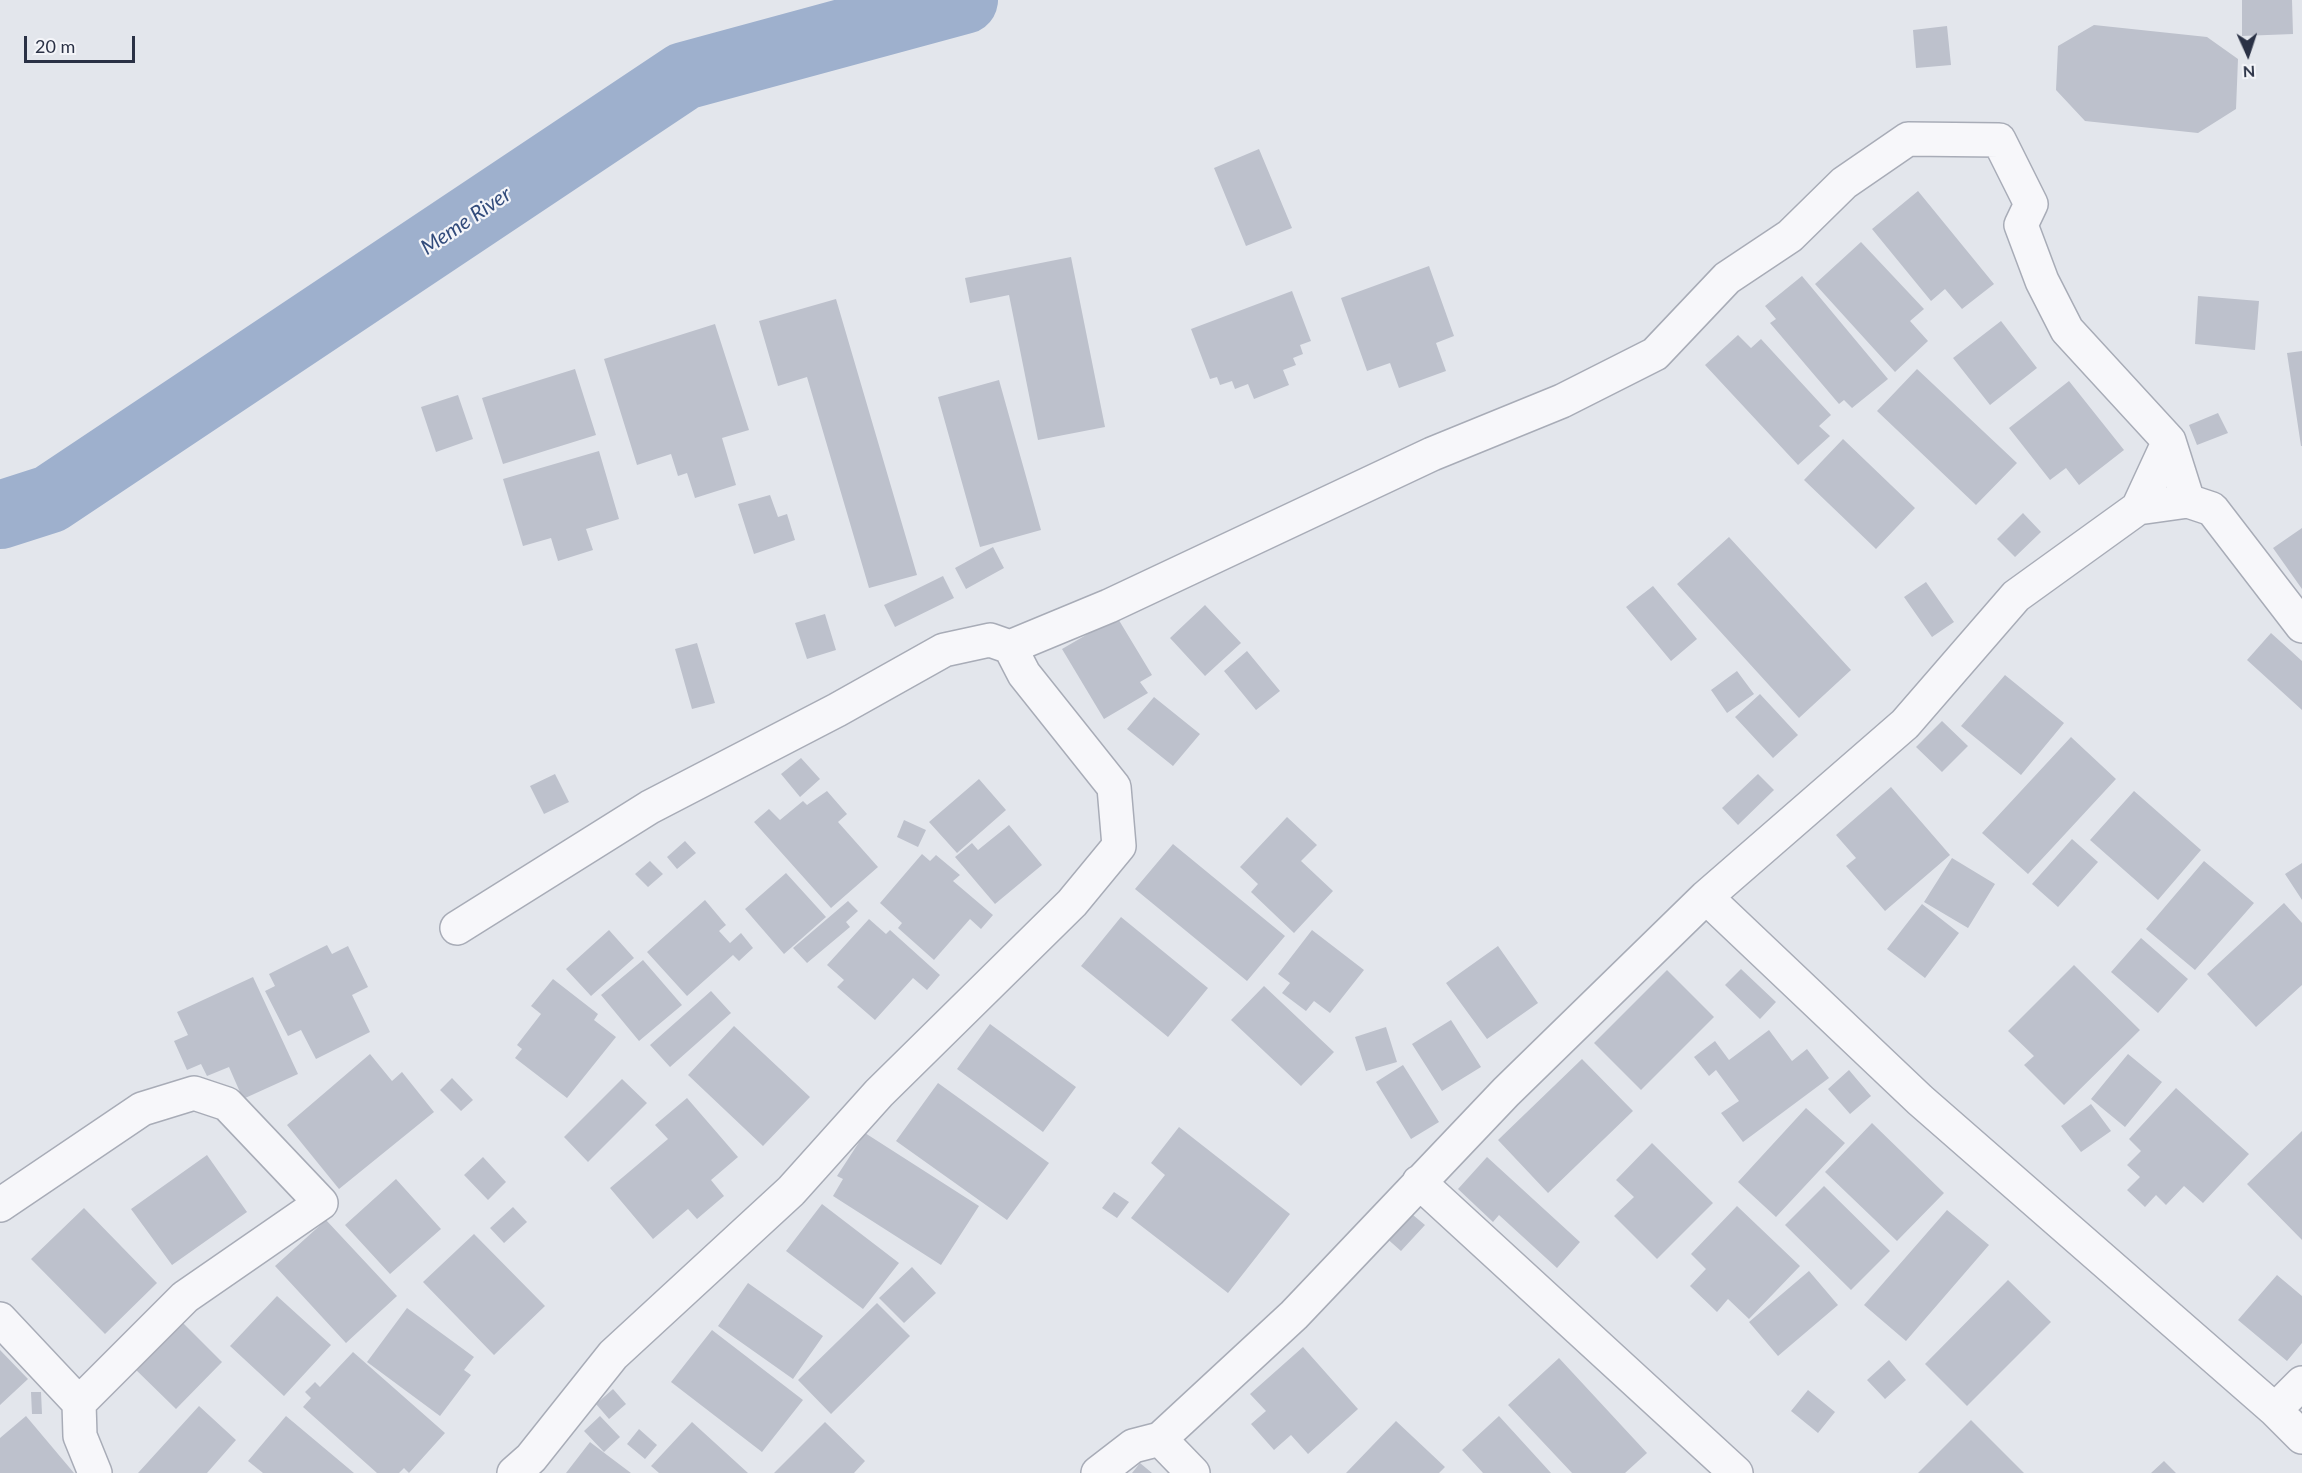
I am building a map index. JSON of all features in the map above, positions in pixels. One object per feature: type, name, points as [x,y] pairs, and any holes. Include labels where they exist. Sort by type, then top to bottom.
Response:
[{"type":"street","points":[[457,928],[650,807],[837,710],[944,650],[990,640],[1010,647],[1109,606],[1432,454],[1562,401],[1655,354],[1727,278],[1790,236],[1844,183],[1908,139],[1999,140],[2031,204],[2021,225],[2042,281],[2067,330],[2169,441],[2188,501]]},
{"type":"street","points":[[2138,508],[2169,441]]},
{"type":"street","points":[[1098,1473],[1133,1446],[1160,1438],[1294,1315],[1515,1084],[1706,897],[1905,724],[2016,596],[2138,508],[2188,501],[2212,509],[2302,626]]},
{"type":"street","points":[[514,1473],[531,1458],[613,1355],[791,1191],[879,1093],[1072,903],[1119,846],[1114,787],[1024,674],[1010,647]]},
{"type":"street","points":[[1706,897],[1920,1100],[2275,1410],[2302,1437]]},
{"type":"street","points":[[0,1205],[142,1109],[194,1093],[227,1104],[321,1203],[185,1297],[79,1403]]},
{"type":"street","points":[[1419,1182],[1737,1473]]},
{"type":"street","points":[[0,1319],[79,1403],[80,1436],[95,1473]]},
{"type":"street","points":[[2275,1410],[2302,1383]]},
{"type":"street","points":[[1160,1438],[1193,1473]]},
{"type":"building","points":[[2242,0],[2292,0],[2293,34],[2242,36]]},
{"type":"building","points":[[2094,25],[2207,37],[2238,59],[2236,109],[2198,133],[2085,121],[2056,90],[2058,46]]},
{"type":"building","points":[[1947,26],[1951,65],[1916,68],[1913,30]]},
{"type":"building","points":[[1259,149],[1292,228],[1246,246],[1214,168]]},
{"type":"building","points":[[1918,191],[1994,284],[1962,309],[1945,289],[1931,301],[1872,229]]},
{"type":"building","points":[[1861,242],[1924,309],[1910,321],[1928,341],[1895,372],[1815,284]]},
{"type":"building","points":[[1071,257],[1105,427],[1038,440],[1009,295],[970,303],[965,278]]},
{"type":"building","points":[[1429,266],[1454,336],[1436,343],[1446,371],[1399,388],[1390,363],[1367,371],[1341,298]]},
{"type":"building","points":[[1802,276],[1888,379],[1852,408],[1844,400],[1839,404],[1770,323],[1776,319],[1765,306]]},
{"type":"building","points":[[1292,291],[1311,341],[1300,345],[1303,354],[1293,358],[1296,365],[1283,370],[1289,385],[1254,399],[1248,384],[1235,389],[1232,381],[1220,385],[1217,377],[1210,379],[1191,329]]},
{"type":"building","points":[[2198,296],[2259,301],[2255,350],[2195,344]]},
{"type":"building","points":[[836,299],[917,575],[869,588],[807,377],[778,386],[759,321]]},
{"type":"building","points":[[2001,321],[2037,368],[1990,405],[1953,358]]},
{"type":"building","points":[[715,324],[749,430],[722,438],[736,485],[695,498],[687,473],[678,476],[671,454],[637,465],[604,359]]},
{"type":"building","points":[[1738,335],[1751,348],[1761,339],[1831,415],[1819,426],[1830,436],[1798,465],[1705,365]]},
{"type":"building","points":[[2302,351],[2302,446],[2301,446],[2287,353]]},
{"type":"building","points":[[575,369],[596,435],[503,464],[482,398]]},
{"type":"building","points":[[1917,369],[2017,463],[1976,505],[1877,411]]},
{"type":"building","points":[[999,380],[1041,530],[980,547],[938,397]]},
{"type":"building","points":[[2069,381],[2124,450],[2079,485],[2066,468],[2050,480],[2009,428]]},
{"type":"building","points":[[458,395],[473,439],[436,452],[421,407]]},
{"type":"building","points":[[2218,413],[2228,433],[2197,445],[2189,425]]},
{"type":"building","points":[[1843,439],[1915,508],[1876,549],[1804,480]]},
{"type":"building","points":[[599,451],[619,519],[586,529],[593,550],[558,561],[551,538],[523,546],[503,479]]},
{"type":"building","points":[[770,495],[778,517],[787,514],[795,540],[754,554],[738,504]]},
{"type":"building","points":[[2023,513],[2041,532],[2015,557],[1997,539]]},
{"type":"building","points":[[2302,528],[2302,589],[2273,548]]},
{"type":"building","points":[[1729,537],[1851,670],[1799,718],[1677,584]]},
{"type":"building","points":[[993,547],[1004,568],[966,589],[955,568]]},
{"type":"building","points":[[943,576],[954,598],[895,627],[884,605]]},
{"type":"building","points":[[1926,582],[1954,622],[1932,637],[1904,597]]},
{"type":"building","points":[[1653,586],[1697,639],[1671,661],[1626,607]]},
{"type":"building","points":[[1205,605],[1241,643],[1205,676],[1170,638]]},
{"type":"building","points":[[825,614],[836,650],[807,659],[795,623]]},
{"type":"building","points":[[1117,617],[1152,675],[1140,682],[1148,693],[1104,719],[1062,649]]},
{"type":"building","points":[[2271,633],[2302,661],[2302,710],[2247,660]]},
{"type":"building","points":[[697,643],[715,703],[692,709],[675,649]]},
{"type":"building","points":[[1247,651],[1280,691],[1256,710],[1224,671]]},
{"type":"building","points":[[1737,671],[1754,694],[1727,713],[1711,690]]},
{"type":"building","points":[[2005,675],[2064,723],[2021,775],[1961,726]]},
{"type":"building","points":[[1760,694],[1798,735],[1773,758],[1735,717]]},
{"type":"building","points":[[1154,697],[1200,734],[1173,766],[1127,729]]},
{"type":"building","points":[[1942,721],[1968,746],[1942,772],[1916,747]]},
{"type":"building","points":[[2071,737],[2116,779],[2028,874],[1982,833]]},
{"type":"building","points":[[801,758],[820,779],[800,797],[781,774]]},
{"type":"building","points":[[555,774],[569,802],[544,814],[530,786]]},
{"type":"building","points":[[1758,774],[1774,790],[1738,825],[1722,808]]},
{"type":"building","points":[[979,779],[1006,810],[957,853],[929,822]]},
{"type":"building","points":[[1891,787],[1950,855],[1885,911],[1846,866],[1856,858],[1836,835]]},
{"type":"building","points":[[827,791],[847,814],[838,822],[878,867],[831,908],[754,822],[769,809],[780,820],[803,801],[807,805]]},
{"type":"building","points":[[2134,791],[2201,850],[2158,900],[2090,840]]},
{"type":"building","points":[[1287,817],[1317,845],[1301,861],[1333,891],[1294,933],[1251,892],[1258,884],[1240,867]]},
{"type":"building","points":[[904,820],[926,830],[918,847],[897,837]]},
{"type":"building","points":[[1009,825],[1042,865],[995,904],[955,857],[972,843],[978,850]]},
{"type":"building","points":[[2072,839],[2098,862],[2058,907],[2032,884]]},
{"type":"building","points":[[685,841],[696,853],[677,869],[667,857]]},
{"type":"building","points":[[1173,844],[1285,936],[1247,981],[1135,889]]},
{"type":"building","points":[[922,854],[930,861],[936,855],[960,875],[953,881],[993,915],[981,929],[970,919],[934,960],[898,928],[902,923],[880,903]]},
{"type":"building","points":[[1952,858],[1995,884],[1968,928],[1924,902]]},
{"type":"building","points":[[650,861],[663,874],[648,887],[635,874]]},
{"type":"building","points":[[2204,861],[2254,903],[2195,970],[2146,929]]},
{"type":"building","points":[[2302,863],[2302,900],[2285,874]]},
{"type":"building","points":[[786,873],[826,917],[784,954],[745,909]]},
{"type":"building","points":[[705,900],[726,925],[719,931],[730,943],[741,933],[753,948],[739,961],[733,955],[687,996],[647,952]]},
{"type":"building","points":[[848,901],[858,911],[846,922],[850,927],[807,963],[793,948]]},
{"type":"building","points":[[2284,903],[2302,923],[2302,985],[2256,1027],[2207,974]]},
{"type":"building","points":[[1922,904],[1959,933],[1925,978],[1887,949]]},
{"type":"building","points":[[1121,917],[1208,988],[1168,1037],[1081,966]]},
{"type":"building","points":[[869,919],[886,934],[890,930],[940,975],[927,990],[913,978],[875,1020],[837,987],[844,980],[827,965]]},
{"type":"building","points":[[609,930],[634,958],[591,996],[566,969]]},
{"type":"building","points":[[1312,930],[1364,970],[1330,1013],[1314,1001],[1306,1011],[1282,993],[1290,983],[1278,974]]},
{"type":"building","points":[[2141,938],[2188,979],[2158,1013],[2111,972]]},
{"type":"building","points":[[327,945],[332,954],[348,946],[368,987],[352,995],[370,1032],[316,1059],[301,1030],[288,1036],[265,991],[275,986],[269,974]]},
{"type":"building","points":[[1498,946],[1538,1003],[1487,1039],[1446,983]]},
{"type":"building","points":[[643,960],[682,1005],[639,1041],[601,995]]},
{"type":"building","points":[[2074,965],[2140,1030],[2064,1105],[2024,1065],[2034,1056],[2008,1031]]},
{"type":"building","points":[[1741,969],[1776,1002],[1760,1019],[1725,985]]},
{"type":"building","points":[[1667,970],[1714,1017],[1641,1090],[1594,1043]]},
{"type":"building","points":[[253,977],[298,1074],[243,1099],[229,1067],[207,1076],[201,1064],[187,1070],[174,1041],[188,1035],[177,1012]]},
{"type":"building","points":[[553,979],[598,1014],[594,1020],[616,1037],[567,1098],[515,1058],[522,1049],[517,1045],[541,1014],[531,1006]]},
{"type":"building","points":[[1264,986],[1334,1052],[1301,1086],[1231,1020]]},
{"type":"building","points":[[711,991],[731,1013],[670,1067],[650,1045]]},
{"type":"building","points":[[1451,1020],[1481,1067],[1442,1091],[1412,1044]]},
{"type":"building","points":[[990,1024],[1076,1087],[1043,1132],[957,1069]]},
{"type":"building","points":[[734,1026],[810,1097],[763,1146],[688,1075]]},
{"type":"building","points":[[1386,1027],[1397,1062],[1366,1071],[1355,1037]]},
{"type":"building","points":[[1769,1030],[1792,1061],[1807,1049],[1829,1078],[1743,1142],[1721,1113],[1739,1101],[1716,1070],[1709,1076],[1694,1057],[1715,1041],[1729,1060]]},
{"type":"building","points":[[370,1054],[392,1081],[402,1072],[434,1112],[339,1189],[287,1125]]},
{"type":"building","points":[[2128,1054],[2162,1082],[2125,1127],[2091,1099]]},
{"type":"building","points":[[1582,1059],[1633,1111],[1548,1193],[1498,1140]]},
{"type":"building","points":[[1403,1065],[1439,1122],[1411,1139],[1376,1082]]},
{"type":"building","points":[[1849,1070],[1871,1096],[1850,1114],[1828,1089]]},
{"type":"building","points":[[452,1078],[473,1100],[461,1111],[440,1090]]},
{"type":"building","points":[[622,1079],[647,1103],[588,1162],[564,1137]]},
{"type":"building","points":[[938,1083],[1049,1163],[1007,1220],[896,1141]]},
{"type":"building","points":[[2176,1088],[2249,1154],[2203,1203],[2184,1186],[2166,1205],[2156,1195],[2145,1207],[2127,1190],[2140,1177],[2127,1165],[2141,1151],[2129,1139]]},
{"type":"building","points":[[687,1098],[738,1157],[711,1180],[724,1196],[697,1219],[688,1209],[653,1239],[610,1188],[668,1139],[655,1125]]},
{"type":"building","points":[[2091,1104],[2111,1131],[2081,1152],[2061,1126]]},
{"type":"building","points":[[1806,1108],[1845,1143],[1776,1217],[1738,1182]]},
{"type":"building","points":[[1872,1123],[1944,1193],[1897,1241],[1825,1172]]},
{"type":"building","points":[[1179,1127],[1290,1214],[1228,1293],[1131,1218],[1165,1175],[1151,1163]]},
{"type":"building","points":[[2302,1131],[2302,1240],[2247,1184]]},
{"type":"building","points":[[865,1133],[979,1206],[941,1265],[833,1196],[843,1179],[837,1176]]},
{"type":"building","points":[[1652,1143],[1713,1203],[1657,1259],[1614,1216],[1634,1197],[1616,1180]]},
{"type":"building","points":[[207,1155],[247,1212],[172,1265],[131,1209]]},
{"type":"building","points":[[483,1157],[506,1182],[488,1200],[464,1175]]},
{"type":"building","points":[[1487,1157],[1580,1242],[1557,1268],[1499,1215],[1493,1222],[1458,1189]]},
{"type":"building","points":[[396,1179],[441,1229],[390,1274],[345,1225]]},
{"type":"building","points":[[1824,1186],[1890,1251],[1851,1290],[1785,1225]]},
{"type":"building","points":[[1114,1192],[1129,1202],[1117,1218],[1102,1208]]},
{"type":"building","points":[[822,1204],[899,1263],[863,1309],[786,1251]]},
{"type":"building","points":[[1737,1206],[1800,1266],[1749,1319],[1728,1299],[1717,1312],[1690,1286],[1706,1269],[1691,1254]]},
{"type":"building","points":[[513,1207],[527,1222],[504,1243],[490,1228]]},
{"type":"building","points":[[84,1208],[157,1283],[105,1334],[31,1259]]},
{"type":"building","points":[[1407,1210],[1425,1225],[1401,1251],[1384,1236]]},
{"type":"building","points":[[1947,1210],[1989,1245],[1906,1341],[1864,1305]]},
{"type":"building","points":[[326,1220],[397,1296],[346,1343],[275,1266]]},
{"type":"building","points":[[474,1234],[545,1306],[494,1355],[423,1282]]},
{"type":"building","points":[[912,1267],[936,1293],[904,1323],[879,1298]]},
{"type":"building","points":[[1809,1271],[1838,1305],[1778,1356],[1749,1322]]},
{"type":"building","points":[[2277,1275],[2302,1296],[2302,1343],[2287,1361],[2238,1320]]},
{"type":"building","points":[[2008,1280],[2051,1322],[1967,1406],[1925,1364]]},
{"type":"building","points":[[748,1283],[823,1336],[793,1379],[718,1326]]},
{"type":"building","points":[[277,1296],[331,1345],[284,1396],[230,1346]]},
{"type":"building","points":[[877,1303],[910,1336],[831,1414],[798,1380]]},
{"type":"building","points":[[407,1308],[474,1357],[464,1370],[471,1375],[440,1416],[367,1362]]},
{"type":"building","points":[[179,1319],[222,1362],[176,1409],[132,1366]]},
{"type":"building","points":[[712,1330],[803,1400],[762,1452],[671,1382]]},
{"type":"building","points":[[1303,1347],[1358,1409],[1308,1454],[1291,1435],[1274,1450],[1251,1424],[1266,1411],[1250,1394]]},
{"type":"building","points":[[0,1350],[28,1379],[0,1405]]},
{"type":"building","points":[[353,1352],[445,1433],[409,1473],[404,1468],[399,1473],[377,1473],[303,1407],[311,1398],[305,1392],[315,1382],[320,1387]]},
{"type":"building","points":[[1559,1358],[1647,1453],[1625,1473],[1572,1473],[1508,1405]]},
{"type":"building","points":[[1889,1360],[1906,1380],[1885,1399],[1867,1380]]},
{"type":"building","points":[[613,1389],[626,1404],[609,1419],[596,1404]]},
{"type":"building","points":[[1808,1390],[1835,1412],[1818,1433],[1791,1411]]},
{"type":"building","points":[[31,1392],[41,1392],[42,1414],[32,1414]]},
{"type":"building","points":[[199,1406],[236,1440],[207,1473],[138,1473]]},
{"type":"building","points":[[26,1416],[74,1473],[0,1473],[0,1438]]},
{"type":"building","points":[[286,1416],[354,1473],[263,1473],[248,1461]]},
{"type":"building","points":[[600,1416],[620,1437],[604,1452],[584,1431]]},
{"type":"building","points":[[1499,1416],[1551,1473],[1483,1473],[1462,1450]]},
{"type":"building","points":[[1971,1420],[2024,1473],[1918,1473]]},
{"type":"building","points":[[1396,1421],[1445,1467],[1439,1473],[1346,1473]]},
{"type":"building","points":[[692,1422],[748,1473],[659,1473],[651,1466]]},
{"type":"building","points":[[825,1422],[865,1461],[854,1473],[774,1473]]},
{"type":"building","points":[[639,1429],[657,1445],[645,1459],[627,1444]]},
{"type":"building","points":[[590,1442],[607,1455],[631,1473],[566,1473]]},
{"type":"building","points":[[2164,1461],[2176,1473],[2151,1473]]},
{"type":"building","points":[[1140,1463],[1152,1473],[1132,1473]]},
{"type":"waterway","name":"Meme River","points":[[0,515],[50,499],[684,76],[964,0]]}]
